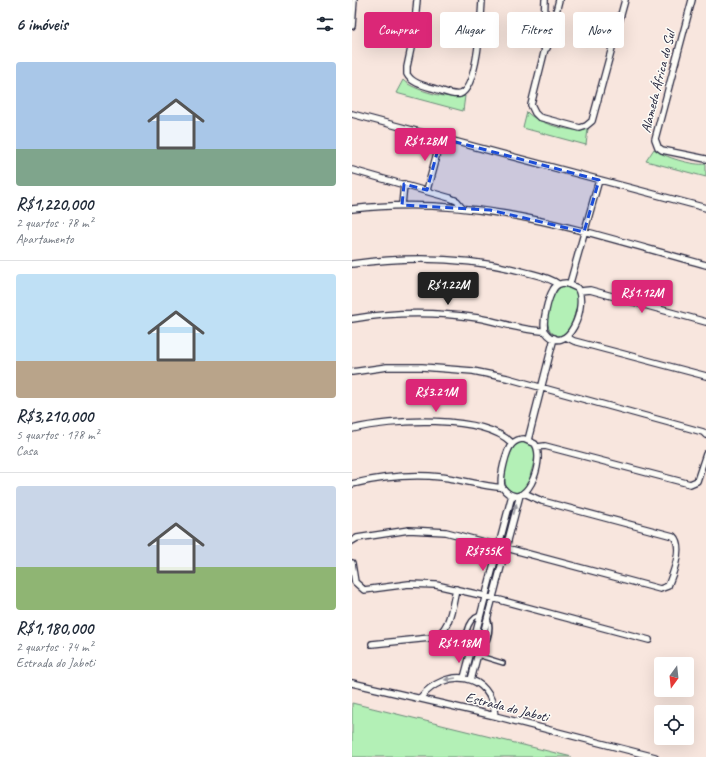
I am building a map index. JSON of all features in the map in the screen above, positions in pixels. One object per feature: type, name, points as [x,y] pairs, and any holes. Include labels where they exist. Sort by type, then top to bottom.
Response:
[{"type":"street","points":[[352,26],[354,0]]},
{"type":"street","points":[[417,0],[414,34],[406,68],[407,74],[415,82],[455,94],[466,90],[471,77],[479,40],[482,0]]},
{"type":"street","points":[[545,0],[543,46],[545,49]]},
{"type":"street","points":[[559,0],[531,103],[532,108],[539,117],[580,128],[588,125],[592,121],[625,0]]},
{"type":"street","name":"Alameda África do Sul","points":[[692,0],[655,139],[660,148],[680,155],[706,160]]},
{"type":"street","points":[[352,114],[706,208]]},
{"type":"street","points":[[427,190],[441,138]]},
{"type":"street","points":[[352,170],[427,190],[457,201],[462,207]]},
{"type":"street","points":[[570,283],[599,180]]},
{"type":"street","points":[[402,205],[404,184]]},
{"type":"street","points":[[352,209],[402,205],[462,207],[520,216],[706,265]]},
{"type":"street","points":[[352,264],[404,259],[461,261],[520,270],[551,280],[558,284],[570,283],[580,291],[582,299],[574,328],[566,337]]},
{"type":"street","points":[[545,331],[544,319],[552,290],[558,284]]},
{"type":"street","points":[[580,291],[590,290],[706,322]]},
{"type":"street","points":[[352,319],[401,314],[441,314],[477,318],[545,331],[554,338],[566,337],[574,341],[706,376]]},
{"type":"street","points":[[528,440],[554,338]]},
{"type":"street","points":[[352,372],[404,367],[456,369],[507,378],[703,432],[706,435]]},
{"type":"street","points":[[352,429],[395,422],[438,422],[496,432],[505,436],[512,443]]},
{"type":"street","points":[[352,542],[357,538],[389,532],[420,530],[459,535],[499,545],[505,547],[660,589],[665,589],[669,584],[679,548],[677,541],[673,536],[542,501],[522,494],[512,495],[502,487],[501,475],[512,443],[520,439],[528,440],[537,447],[539,455],[531,484],[522,494],[505,547],[471,680]]},
{"type":"street","points":[[537,447],[545,446],[690,484],[697,481],[706,454]]},
{"type":"street","points":[[352,484],[389,477],[428,476],[467,481],[496,488],[502,487]]},
{"type":"street","points":[[464,678],[512,495]]},
{"type":"street","points":[[352,563],[355,582],[364,590],[419,584],[456,590],[485,596],[649,640]]},
{"type":"street","points":[[372,644],[438,636],[445,628],[456,590]]},
{"type":"street","points":[[480,615],[487,616]]},
{"type":"street","points":[[470,654],[475,652],[477,655]]},
{"type":"street","points":[[420,698],[438,682],[448,678],[464,678],[471,680],[483,688],[494,705],[495,716]]},
{"type":"street","name":"Estrada do Jaboti","points":[[352,683],[495,716],[655,757]]},
{"type":"lane","points":[[477,655],[503,663]]},
{"type":"highlighted area","points":[[441,138],[599,180],[584,232],[490,210],[402,205],[404,184],[427,190]]},
{"type":"green space","points":[[403,80],[423,91],[433,94],[452,97],[465,96],[463,111],[396,93]]},
{"type":"green space","points":[[527,112],[538,120],[547,124],[565,129],[588,129],[586,145],[523,128]]},
{"type":"green space","points":[[654,149],[664,155],[679,160],[694,164],[706,164],[706,177],[646,161]]},
{"type":"green space","points":[[563,286],[575,290],[579,299],[568,333],[559,336],[552,333],[547,320],[548,311],[554,295],[558,289]]},
{"type":"green space","points":[[520,442],[531,444],[535,457],[530,479],[525,489],[520,492],[516,492],[510,491],[507,487],[505,473],[506,465],[512,450]]},
{"type":"green space","points":[[352,703],[572,757],[352,757]]}]
